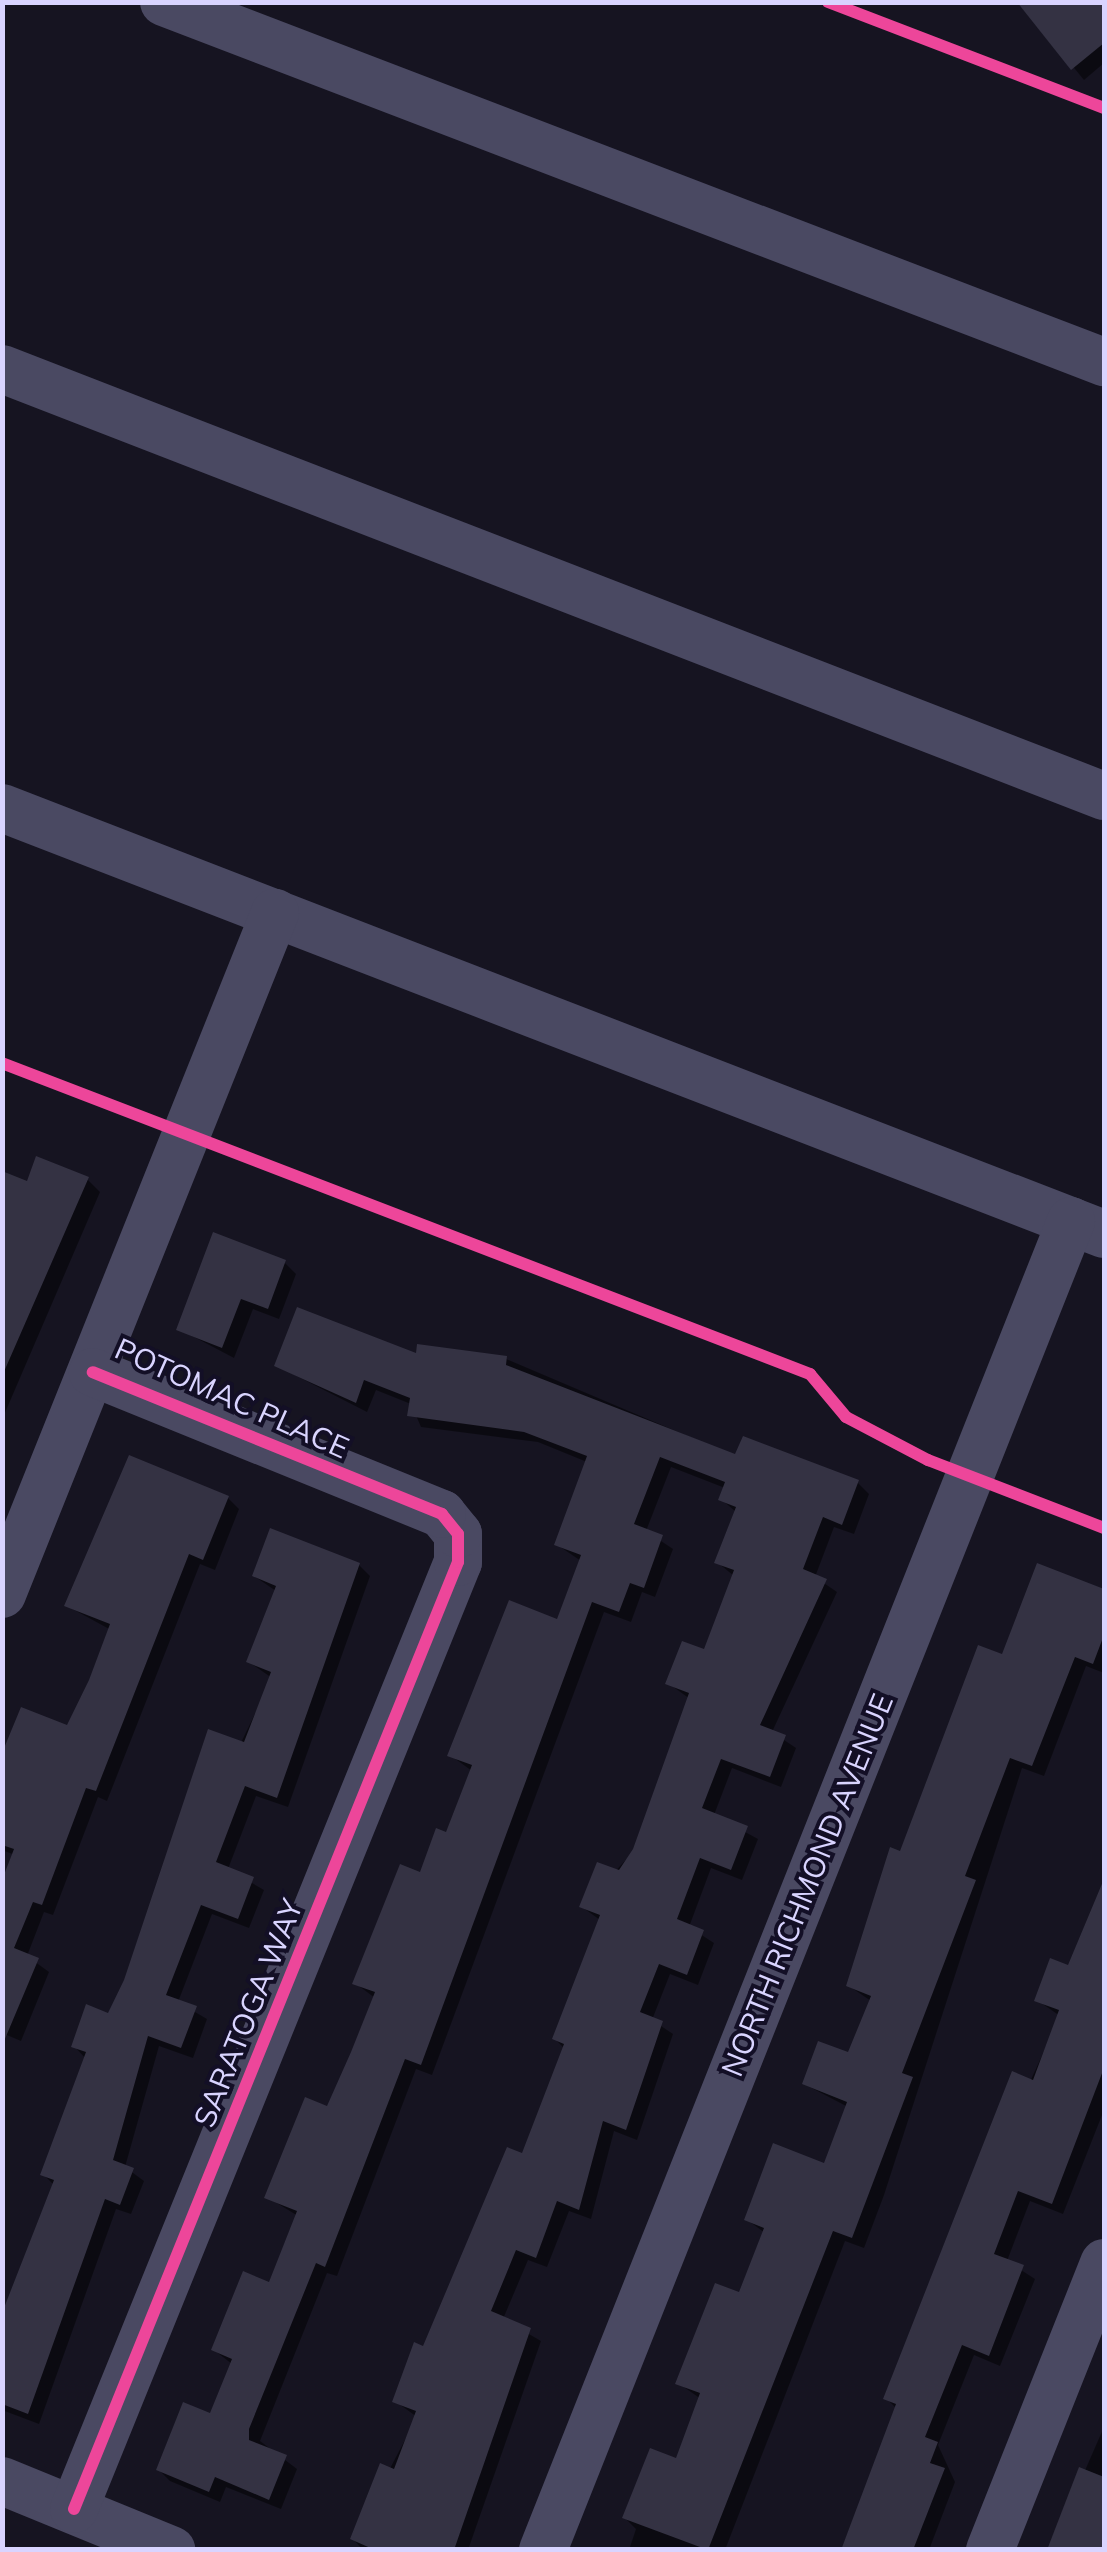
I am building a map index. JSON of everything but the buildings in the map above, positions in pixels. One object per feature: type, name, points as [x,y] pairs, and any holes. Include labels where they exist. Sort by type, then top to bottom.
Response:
[{"type":"street","points":[[164,2],[240,16],[1104,362]]},
{"type":"street","points":[[2,369],[1104,796]]},
{"type":"street","points":[[2,808],[1088,1228]]},
{"type":"street","name":"POTOMAC PLACE","points":[[274,913],[93,1372],[442,1514],[458,1534]]},
{"type":"street","name":"NORTH RICHMOND AVENUE","points":[[543,2550],[1088,1228]]},
{"type":"street","points":[[2,1594],[93,1372]]},
{"type":"street","name":"SARATOGA WAY","points":[[74,2509],[458,1562],[458,1534]]},
{"type":"street","points":[[990,2550],[1104,2263]]},
{"type":"street","points":[[2,2481],[171,2550]]},
{"type":"cycle path","points":[[828,2],[1104,108]]},
{"type":"cycle path","points":[[2,1063],[810,1374],[846,1417],[928,1460],[1104,1528]]},
{"type":"cycle path","points":[[74,2509],[458,1562],[458,1534],[442,1514],[93,1372]]}]
